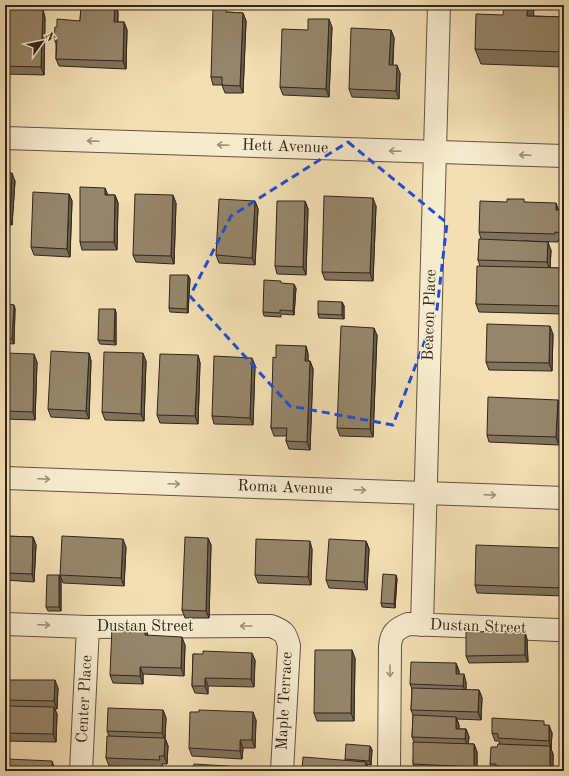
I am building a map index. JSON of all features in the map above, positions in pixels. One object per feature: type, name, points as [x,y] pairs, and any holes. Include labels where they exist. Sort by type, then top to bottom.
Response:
[{"type":"street","name":"Beacon Place","points":[[422,625],[439,5]]},
{"type":"street","name":"Hett Avenue","points":[[5,138],[564,156]]},
{"type":"street","name":"Roma Avenue","points":[[5,478],[564,498]]},
{"type":"street","name":"Dustan Street","points":[[5,624],[88,627],[271,626],[284,632]]},
{"type":"street","name":"Dustan Street","points":[[390,771],[390,646],[394,632],[400,627],[408,624],[564,631]]},
{"type":"street","name":"Center Place","points":[[81,771],[88,627]]},
{"type":"street","name":"Maple Terrace","points":[[282,771],[289,646],[284,632]]},
{"type":"highlighted area","points":[[348,142],[447,223],[437,309],[393,425],[290,406],[190,296],[231,216]]},
{"type":"building","points":[[81,5],[115,5],[114,22],[124,22],[123,61],[56,59],[57,38],[54,38],[55,27],[57,27],[57,19],[80,21]]},
{"type":"building","points":[[504,5],[528,5],[527,16],[564,17],[564,52],[475,49],[476,14],[503,15]]},
{"type":"building","points":[[213,8],[226,9],[226,12],[243,13],[240,86],[222,85],[222,77],[211,77]]},
{"type":"building","points":[[5,9],[43,10],[41,67],[5,66]]},
{"type":"building","points":[[308,19],[329,19],[326,89],[280,87],[282,29],[308,30]]},
{"type":"building","points":[[351,28],[391,30],[389,65],[397,65],[396,91],[349,89]]},
{"type":"building","points":[[5,172],[12,173],[10,217],[5,217]]},
{"type":"building","points":[[80,187],[105,188],[105,195],[115,195],[114,242],[80,242]]},
{"type":"building","points":[[33,192],[69,194],[67,249],[31,247]]},
{"type":"building","points":[[135,194],[173,195],[171,256],[133,255]]},
{"type":"building","points":[[324,196],[373,198],[370,273],[322,272]]},
{"type":"building","points":[[219,199],[255,201],[252,258],[216,255]]},
{"type":"building","points":[[507,199],[524,199],[524,202],[556,203],[556,210],[564,210],[564,233],[479,232],[480,201],[507,202]]},
{"type":"building","points":[[277,201],[305,201],[303,267],[275,266]]},
{"type":"building","points":[[479,239],[548,242],[547,262],[478,260]]},
{"type":"building","points":[[477,266],[564,268],[564,306],[476,304]]},
{"type":"building","points":[[170,275],[188,275],[187,309],[169,308]]},
{"type":"building","points":[[264,280],[281,281],[281,283],[294,284],[293,311],[280,310],[280,313],[263,312]]},
{"type":"building","points":[[318,301],[342,302],[342,315],[318,314]]},
{"type":"building","points":[[5,304],[14,305],[12,339],[5,339]]},
{"type":"building","points":[[99,309],[115,309],[114,341],[98,340]]},
{"type":"building","points":[[487,324],[550,326],[549,363],[486,362]]},
{"type":"building","points":[[341,326],[374,328],[370,429],[337,428]]},
{"type":"building","points":[[276,345],[306,346],[305,361],[310,361],[307,442],[286,441],[287,428],[271,428],[273,357],[276,358]]},
{"type":"building","points":[[51,351],[89,353],[86,411],[48,409]]},
{"type":"building","points":[[104,352],[143,353],[141,414],[102,412]]},
{"type":"building","points":[[5,353],[34,354],[33,412],[5,411]]},
{"type":"building","points":[[160,354],[198,355],[195,416],[157,415]]},
{"type":"building","points":[[214,356],[252,358],[250,418],[212,416]]},
{"type":"building","points":[[488,397],[558,400],[556,437],[487,435]]},
{"type":"building","points":[[5,536],[33,537],[32,574],[5,573]]},
{"type":"building","points":[[62,536],[123,539],[121,578],[60,575]]},
{"type":"building","points":[[185,537],[208,538],[206,611],[182,610]]},
{"type":"building","points":[[256,539],[310,541],[308,577],[255,575]]},
{"type":"building","points":[[329,539],[366,541],[364,582],[326,580]]},
{"type":"building","points":[[476,545],[563,548],[562,588],[475,585]]},
{"type":"building","points":[[383,574],[396,575],[394,604],[381,603]]},
{"type":"building","points":[[47,575],[59,575],[59,607],[46,607]]},
{"type":"building","points":[[112,626],[145,627],[145,635],[182,637],[181,668],[140,667],[140,676],[110,675]]},
{"type":"building","points":[[525,631],[525,655],[466,656],[466,632]]},
{"type":"building","points":[[315,650],[352,650],[351,713],[314,713]]},
{"type":"building","points":[[203,651],[252,653],[251,679],[205,678],[205,686],[192,686],[193,654],[203,654]]},
{"type":"building","points":[[411,662],[456,663],[456,674],[464,674],[463,686],[410,684]]},
{"type":"building","points":[[5,680],[55,680],[54,701],[5,700]]},
{"type":"building","points":[[412,688],[479,690],[478,712],[411,710]]},
{"type":"building","points":[[5,706],[54,707],[53,734],[5,733]]},
{"type":"building","points":[[108,708],[163,710],[162,733],[107,731]]},
{"type":"building","points":[[199,710],[253,712],[252,740],[240,740],[240,751],[189,748],[190,712],[199,712]]},
{"type":"building","points":[[413,715],[456,717],[456,729],[466,729],[465,739],[412,737]]},
{"type":"building","points":[[492,718],[544,721],[544,725],[549,725],[549,741],[498,738],[498,734],[492,733]]},
{"type":"building","points":[[107,736],[165,738],[164,756],[159,756],[160,760],[106,758]]},
{"type":"building","points":[[413,742],[474,744],[474,767],[413,764]]},
{"type":"building","points":[[346,744],[370,746],[369,761],[345,759]]},
{"type":"building","points":[[498,744],[550,746],[550,767],[542,767],[542,771],[511,771],[511,767],[490,764],[491,747],[497,747]]},
{"type":"building","points":[[303,757],[366,762],[365,771],[302,771]]},
{"type":"building","points":[[7,759],[52,761],[52,771],[7,771]]},
{"type":"building","points":[[194,764],[244,767],[244,771],[183,771],[183,769],[193,769]]},
{"type":"building","points":[[412,770],[458,771],[412,771]]}]
